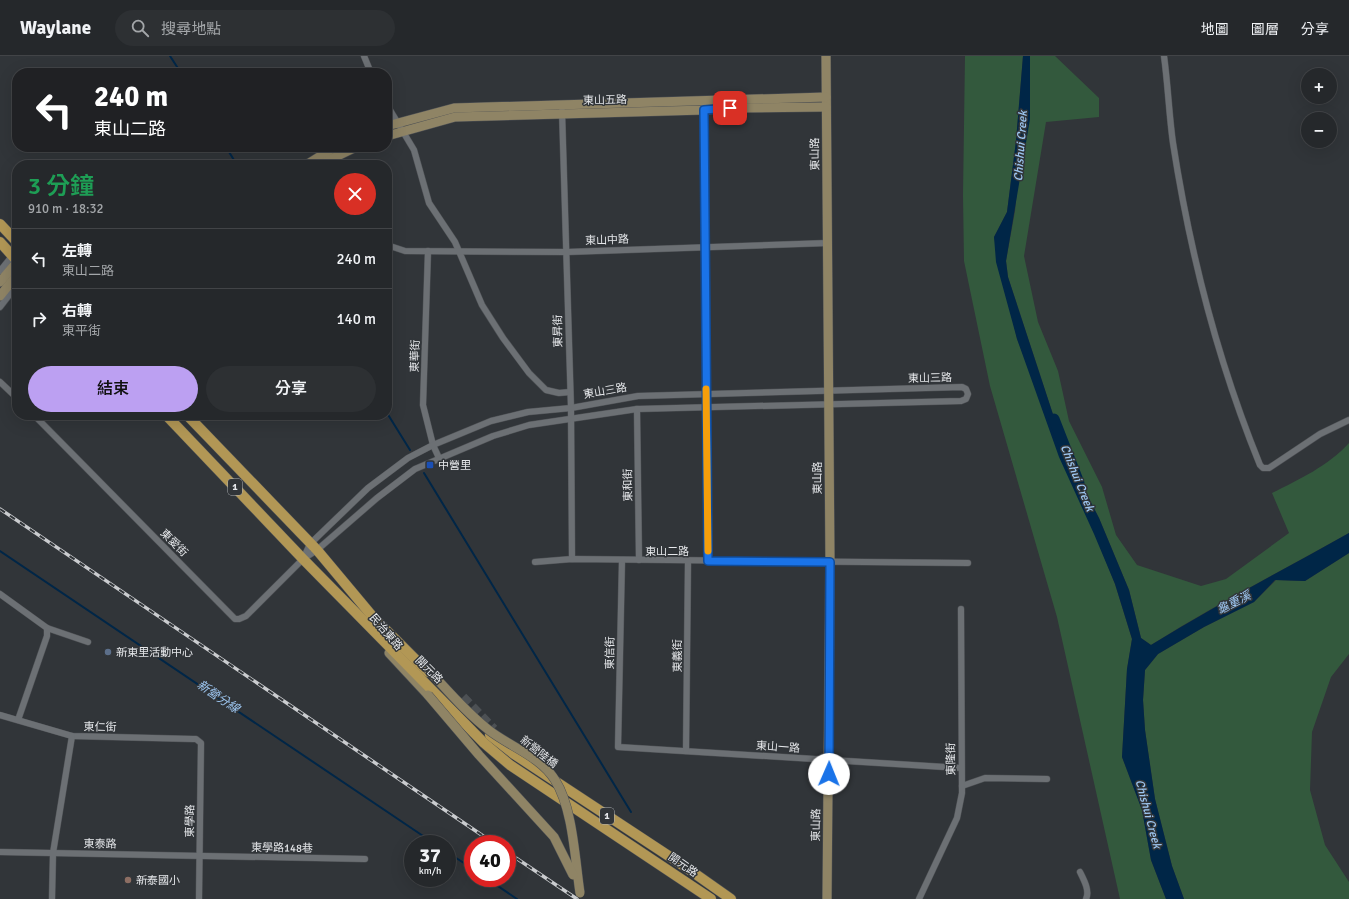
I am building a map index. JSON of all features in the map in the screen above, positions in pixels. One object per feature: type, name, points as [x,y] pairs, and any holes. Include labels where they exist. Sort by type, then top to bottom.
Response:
[{"type":"main road","points":[[0,224],[12,237]]},
{"type":"main road","points":[[0,242],[12,253]]},
{"type":"main road","name":"開元路","points":[[171,420],[303,559],[484,744],[510,765],[711,899]]},
{"type":"main road","name":"開元路","points":[[192,420],[314,547],[373,617],[490,735],[514,754],[680,863],[731,899]]},
{"type":"street","points":[[364,56],[369,68]]},
{"type":"street","name":"東山路","points":[[826,56],[830,562],[830,760],[827,899]]},
{"type":"street","points":[[1164,56],[1173,142],[1187,221],[1199,275],[1229,380],[1260,465],[1263,468],[1269,468],[1320,434],[1349,420]]},
{"type":"street","name":"東山五路","points":[[392,134],[455,117],[562,108],[702,100],[826,97]]},
{"type":"street","points":[[702,100],[704,110],[706,246],[708,561]]},
{"type":"street","name":"東山五路","points":[[392,124],[454,108],[704,110],[730,108],[826,107]]},
{"type":"street","name":"東昇街","points":[[562,108],[571,408],[572,559]]},
{"type":"street","name":"東山三路","points":[[392,114],[414,150],[428,203],[446,227],[482,305],[513,354],[546,390],[559,393],[570,392]]},
{"type":"street","points":[[321,160],[330,152]]},
{"type":"street","points":[[325,160],[344,152]]},
{"type":"street","name":"東山中路","points":[[392,247],[405,251],[567,252],[706,246],[828,243]]},
{"type":"street","name":"東華街","points":[[428,251],[423,405],[433,445],[439,458]]},
{"type":"street","points":[[0,296],[12,268]]},
{"type":"street","points":[[0,306],[8,278]]},
{"type":"street","points":[[0,382],[12,393]]},
{"type":"street","name":"東山三路","points":[[303,559],[368,488],[408,458],[433,445],[491,421],[528,412],[571,408],[638,396],[962,387],[966,389],[968,394],[966,398],[961,401],[829,403],[637,409],[530,425],[493,436],[414,469],[314,547]]},
{"type":"street","name":"東和街","points":[[637,409],[639,560]]},
{"type":"street","name":"東愛街","points":[[39,420],[235,619],[239,620],[246,616],[303,559]]},
{"type":"street","name":"東山二路","points":[[535,562],[572,559],[968,563]]},
{"type":"street","name":"東信街","points":[[618,747],[622,560]]},
{"type":"street","name":"東義街","points":[[686,751],[688,561]]},
{"type":"street","name":"開元路","points":[[336,572],[423,664]]},
{"type":"street","name":"民治東路","points":[[327,583],[428,695]]},
{"type":"street","points":[[0,594],[47,628],[88,642]]},
{"type":"street","name":"東隆街","points":[[920,899],[957,818],[962,793],[961,609]]},
{"type":"street","points":[[18,720],[47,636],[47,628]]},
{"type":"street","name":"新營陸橋","points":[[423,664],[489,731],[528,755],[543,766],[555,779],[567,808],[581,896]]},
{"type":"street","name":"新營陸橋","points":[[428,695],[479,755],[554,837],[569,863],[581,896]]},
{"type":"street","name":"東仁街","points":[[0,715],[72,736],[196,739],[201,743]]},
{"type":"street","points":[[52,899],[54,853],[72,736]]},
{"type":"street","name":"東學路","points":[[199,899],[201,743]]},
{"type":"street","name":"東山一路","points":[[618,747],[961,768]]},
{"type":"street","points":[[488,770],[500,777]]},
{"type":"street","points":[[962,786],[985,778],[1047,779]]},
{"type":"street","name":"東泰路","points":[[0,852],[200,855]]},
{"type":"street","name":"東學路148巷","points":[[200,855],[365,859]]},
{"type":"street","points":[[1080,872],[1085,882],[1088,897],[1086,899]]},
{"type":"green space","points":[[965,56],[1023,56],[1016,141],[1007,212],[994,237],[1017,339],[1115,584],[1132,639],[1127,669],[1122,757],[1142,810],[1151,860],[1166,899],[1120,899],[1057,617],[990,386],[964,261],[963,195]]},
{"type":"green space","points":[[1030,56],[1055,56],[1099,98],[1099,117],[1046,122],[1024,256],[1038,322],[1058,371],[1069,421],[1102,487],[1116,535],[1137,565],[1201,586],[1226,579],[1289,533],[1272,493],[1323,465],[1332,459],[1349,443],[1349,533],[1224,602],[1151,645],[1141,638],[1129,590],[1099,518],[1066,454],[1008,277],[1006,261],[1015,211]]},
{"type":"green space","points":[[1349,553],[1349,654],[1331,677],[1312,732],[1310,790],[1325,845],[1349,882],[1349,899],[1184,899],[1172,866],[1155,799],[1145,730],[1143,700],[1145,670],[1158,654],[1204,627],[1254,602],[1276,580],[1305,581]]},
{"type":"water","name":"龜重溪","points":[[1023,56],[1030,56],[1030,119],[1006,261],[1008,277],[1066,454],[1099,518],[1129,590],[1141,638],[1151,645],[1175,630],[1349,533],[1349,553],[1305,581],[1275,580],[1254,602],[1204,627],[1158,654],[1145,670],[1143,700],[1145,730],[1155,799],[1172,866],[1184,899],[1166,899],[1151,860],[1142,810],[1122,757],[1127,669],[1132,639],[1115,584],[1059,457],[1017,339],[996,262],[994,237],[1007,212],[1016,141]]},
{"type":"waterway","points":[[170,56],[178,68]]},
{"type":"waterway","points":[[229,152],[234,160]]},
{"type":"waterway","name":"Chishui Creek","points":[[1054,419],[1079,483]]},
{"type":"waterway","points":[[391,420],[410,450]]},
{"type":"waterway","points":[[424,473],[631,812]]},
{"type":"waterway","name":"新營分線","points":[[0,551],[422,835]]},
{"type":"waterway","name":"新營分線","points":[[456,858],[464,863]]},
{"type":"waterway","name":"新營分線","points":[[499,887],[517,899]]},
{"type":"tunnel","points":[[463,697],[494,729]]},
{"type":"railway","points":[[0,509],[482,835]]},
{"type":"railway","points":[[516,858],[577,899]]},
{"type":"slow traffic","points":[[706,389],[708,551]]},
{"type":"place","name":"中營里","points":[[430,465]]},
{"type":"place","name":"新東里活動中心","points":[[108,652]]},
{"type":"place","name":"新泰國小","points":[[128,880]]},
{"type":"route","points":[[730,108],[704,110],[708,561],[830,562],[829,774]]}]
